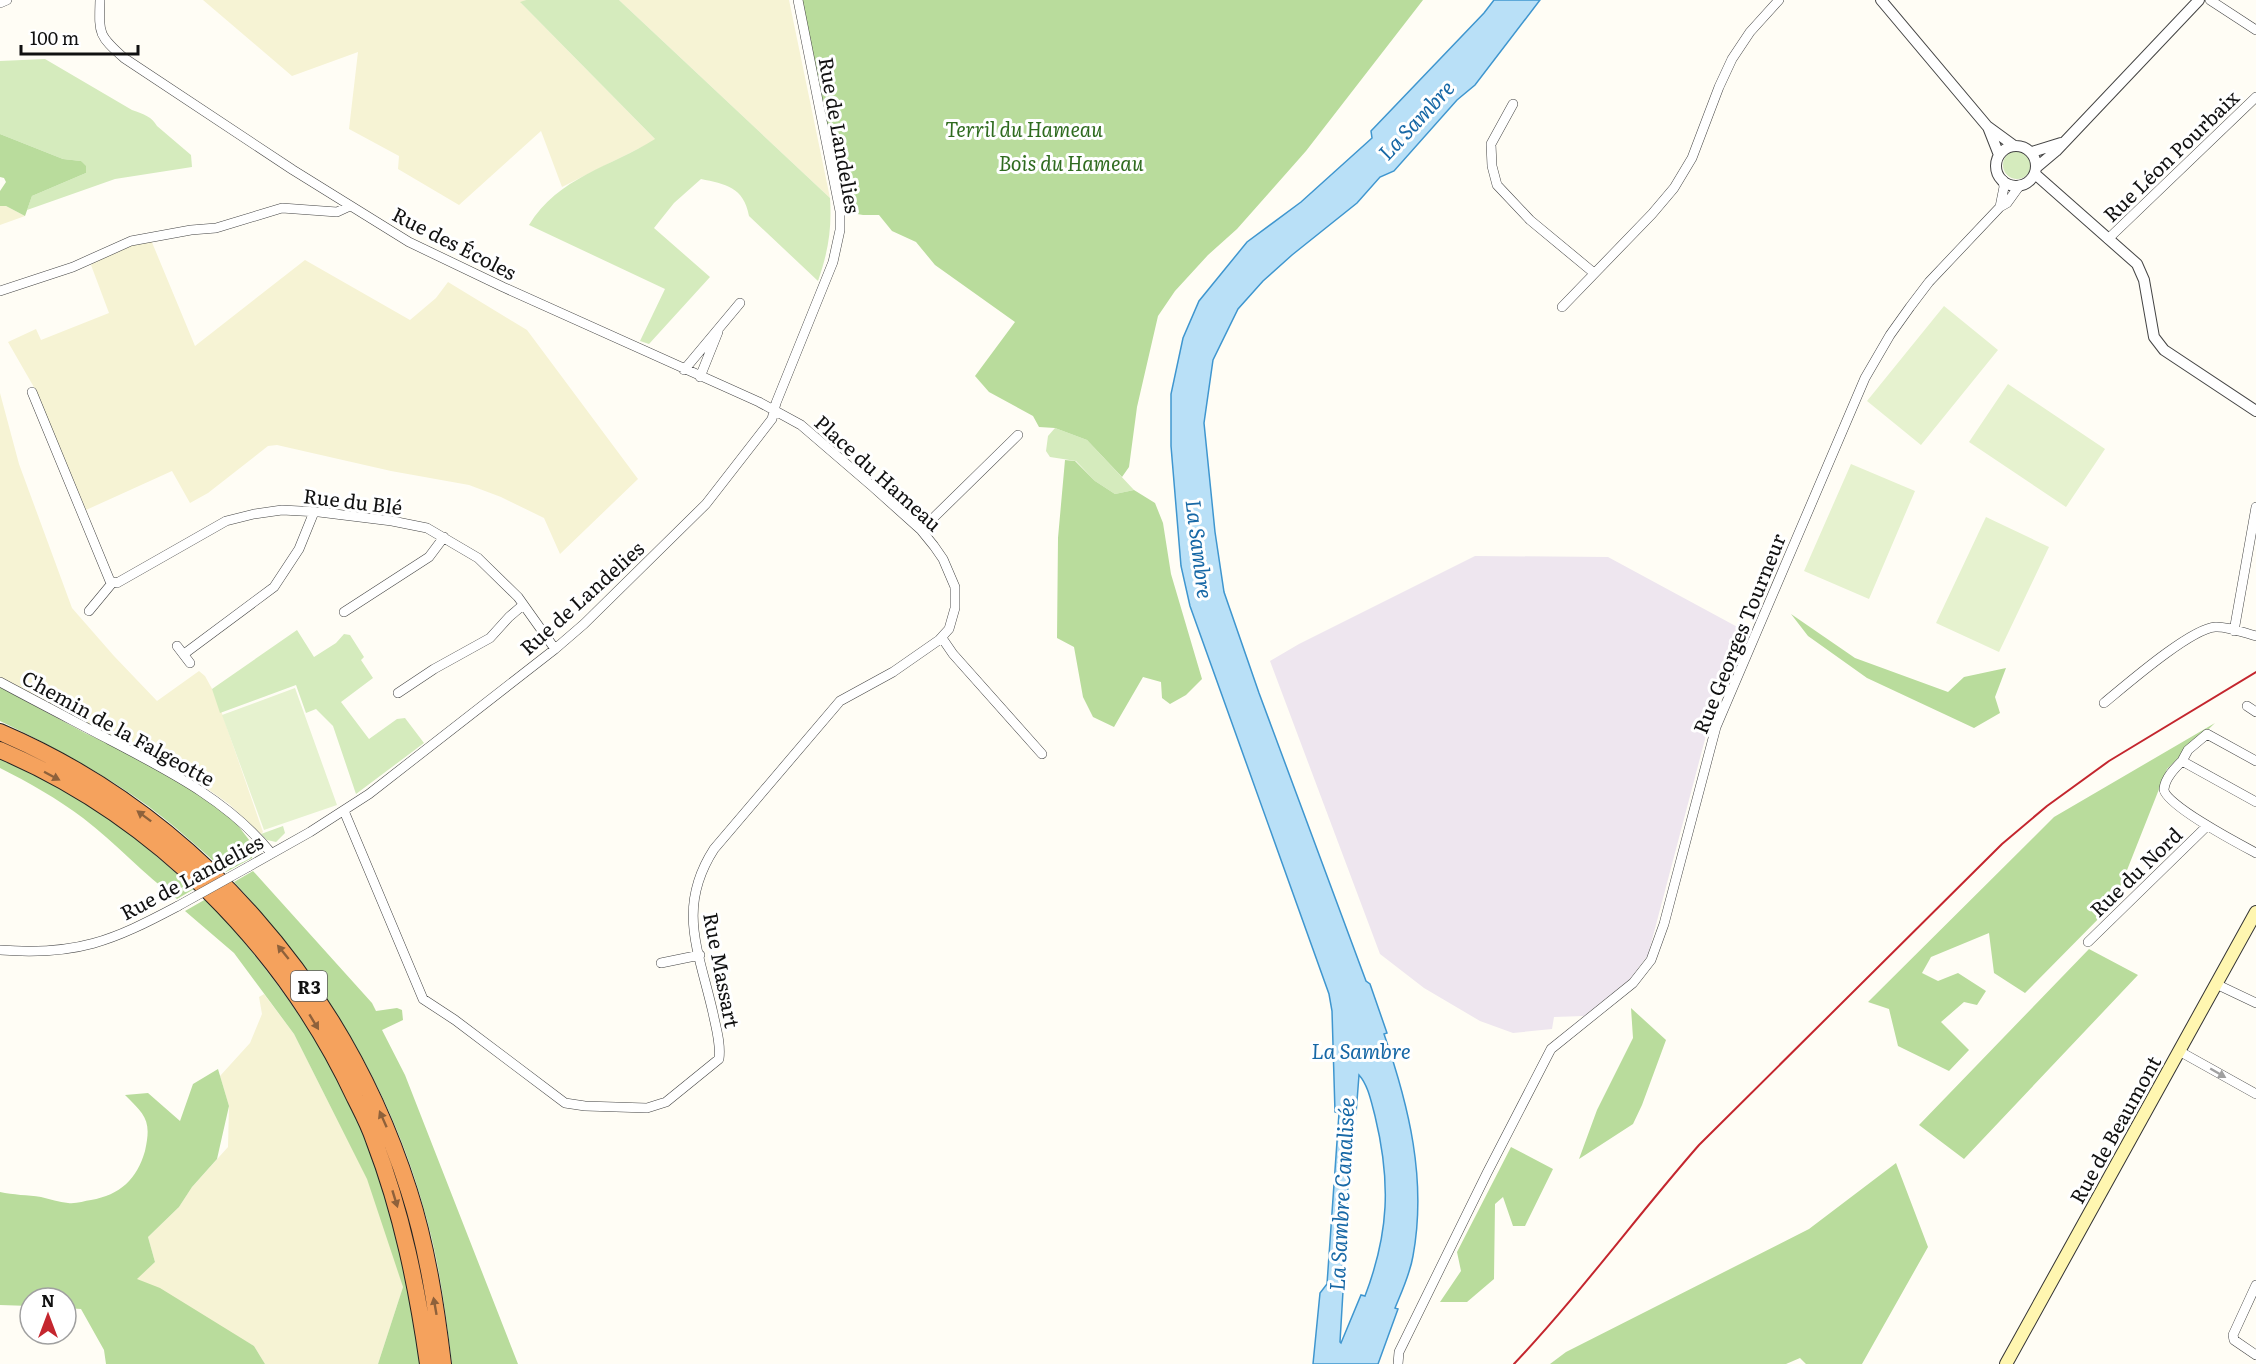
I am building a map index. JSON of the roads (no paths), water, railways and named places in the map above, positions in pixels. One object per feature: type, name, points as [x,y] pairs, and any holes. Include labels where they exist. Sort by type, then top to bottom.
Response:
[{"type":"highway","name":"R3","points":[[0,732],[24,742],[83,774],[143,814],[197,859],[250,910],[304,979],[359,1067],[388,1130],[410,1192],[427,1259],[443,1364]]},
{"type":"highway","name":"R3","points":[[0,750],[75,788],[135,829],[187,871],[236,920],[277,969],[310,1016],[343,1071],[369,1128],[395,1199],[412,1261],[428,1364]]},
{"type":"main road","name":"Rue de Beaumont","points":[[2006,1364],[2256,912]]},
{"type":"street","points":[[0,3],[7,0]]},
{"type":"street","name":"Rue des Écoles","points":[[100,0],[99,29],[108,44],[124,58],[409,242],[450,263],[775,411]]},
{"type":"street","name":"Rue de Landelies","points":[[0,950],[56,952],[91,945],[132,930],[248,867],[344,811],[555,649],[584,624],[706,504],[772,419],[776,403],[837,247],[840,211],[798,0]]},
{"type":"street","points":[[1562,307],[1674,188],[1700,141],[1719,87],[1732,59],[1750,32],[1779,0]]},
{"type":"street","points":[[1881,0],[1987,126],[2013,145],[2022,146],[2032,153],[2036,160],[2036,171],[2137,264],[2144,280],[2154,337],[2164,350],[2256,411]]},
{"type":"street","points":[[2002,180],[2012,185],[2020,185],[2031,180],[2061,143],[2199,0]]},
{"type":"street","points":[[2210,0],[2256,30]]},
{"type":"street","name":"Rue Léon Pourbaix","points":[[2108,239],[2256,97]]},
{"type":"street","points":[[1513,104],[1491,144],[1492,166],[1497,185],[1530,220],[1594,273]]},
{"type":"street","points":[[1987,126],[1999,155]]},
{"type":"street","points":[[2032,153],[2061,143]]},
{"type":"street","points":[[2000,207],[2003,194],[2002,180],[1996,167],[1999,155],[2013,145]]},
{"type":"street","name":"Rue Georges Tourneur","points":[[1398,1364],[1399,1352],[1551,1048],[1633,983],[1651,960],[1664,924],[1716,727],[1865,378],[1881,349],[1929,282],[2000,207],[2007,203],[2020,185]]},
{"type":"street","points":[[0,291],[73,267],[131,241],[191,230],[216,228],[282,208],[336,212],[350,206]]},
{"type":"street","points":[[684,370],[740,303]]},
{"type":"street","points":[[700,377],[720,327]]},
{"type":"street","points":[[32,392],[110,581],[113,582]]},
{"type":"street","name":"Place du Hameau","points":[[775,411],[812,433],[921,530],[943,560],[955,587],[955,608],[952,620],[942,638]]},
{"type":"street","points":[[921,530],[1018,435]]},
{"type":"street","points":[[2234,631],[2256,507]]},
{"type":"street","name":"Rue du Blé","points":[[89,611],[113,582],[117,583],[226,521],[282,510],[314,512],[392,521],[427,528],[444,537],[478,558],[505,582],[555,649]]},
{"type":"street","points":[[184,654],[274,587],[299,549],[314,512]]},
{"type":"street","points":[[344,612],[422,562],[444,537]]},
{"type":"street","points":[[398,693],[434,669],[490,638],[508,616],[523,605]]},
{"type":"street","points":[[2104,703],[2177,647],[2205,629],[2218,627],[2256,636]]},
{"type":"street","points":[[942,638],[953,654],[1042,754]]},
{"type":"street","name":"Rue Massart","points":[[344,811],[423,999],[455,1020],[560,1100],[572,1105],[585,1106],[647,1108],[657,1106],[666,1102],[719,1059],[719,1039],[693,925],[693,898],[701,871],[714,849],[840,701],[893,672],[942,638]]},
{"type":"street","points":[[177,646],[190,663]]},
{"type":"street","name":"Chemin de la Falgeotte","points":[[0,682],[142,756],[204,792],[238,818],[272,853]]},
{"type":"street","points":[[2247,706],[2256,712]]},
{"type":"street","points":[[2256,761],[2207,734],[2188,750],[2170,774],[2164,789],[2167,797],[2208,826],[2256,853]]},
{"type":"street","points":[[2181,760],[2256,802]]},
{"type":"street","name":"Rue du Nord","points":[[2088,942],[2208,826]]},
{"type":"street","points":[[661,963],[700,956]]},
{"type":"street","points":[[2216,984],[2256,1003]]},
{"type":"street","points":[[2179,1051],[2256,1094]]},
{"type":"street","points":[[2256,1285],[2233,1335],[2234,1340],[2256,1355]]},
{"type":"water","name":"La Sambre","points":[[1494,0],[1540,0],[1475,85],[1457,100],[1394,171],[1380,177],[1357,203],[1263,281],[1238,309],[1213,360],[1204,423],[1215,532],[1224,592],[1259,693],[1387,1033],[1384,1034],[1408,1116],[1417,1171],[1417,1228],[1413,1256],[1408,1276],[1395,1308],[1398,1309],[1378,1364],[1313,1364],[1320,1293],[1327,1284],[1339,1113],[1335,1112],[1332,1011],[1329,994],[1190,606],[1181,566],[1171,446],[1171,394],[1183,338],[1199,301],[1247,242],[1301,202],[1372,138],[1371,131]],"holes":[[[1359,1075],[1371,1099],[1380,1140],[1384,1163],[1385,1207],[1383,1229],[1373,1273],[1365,1296],[1361,1295],[1341,1343],[1343,1291],[1341,1286],[1353,1115],[1356,1114]]]},
{"type":"railway","points":[[1514,1364],[1562,1310],[1699,1145],[2002,844],[2047,806],[2109,761],[2256,672]]},
{"type":"park label","name":"Terril du Hameau","points":[[1024,128]]},
{"type":"park label","name":"Bois du Hameau","points":[[1071,162]]},
{"type":"water label","name":"La Sambre Canalisée","points":[[1340,1194]]}]
